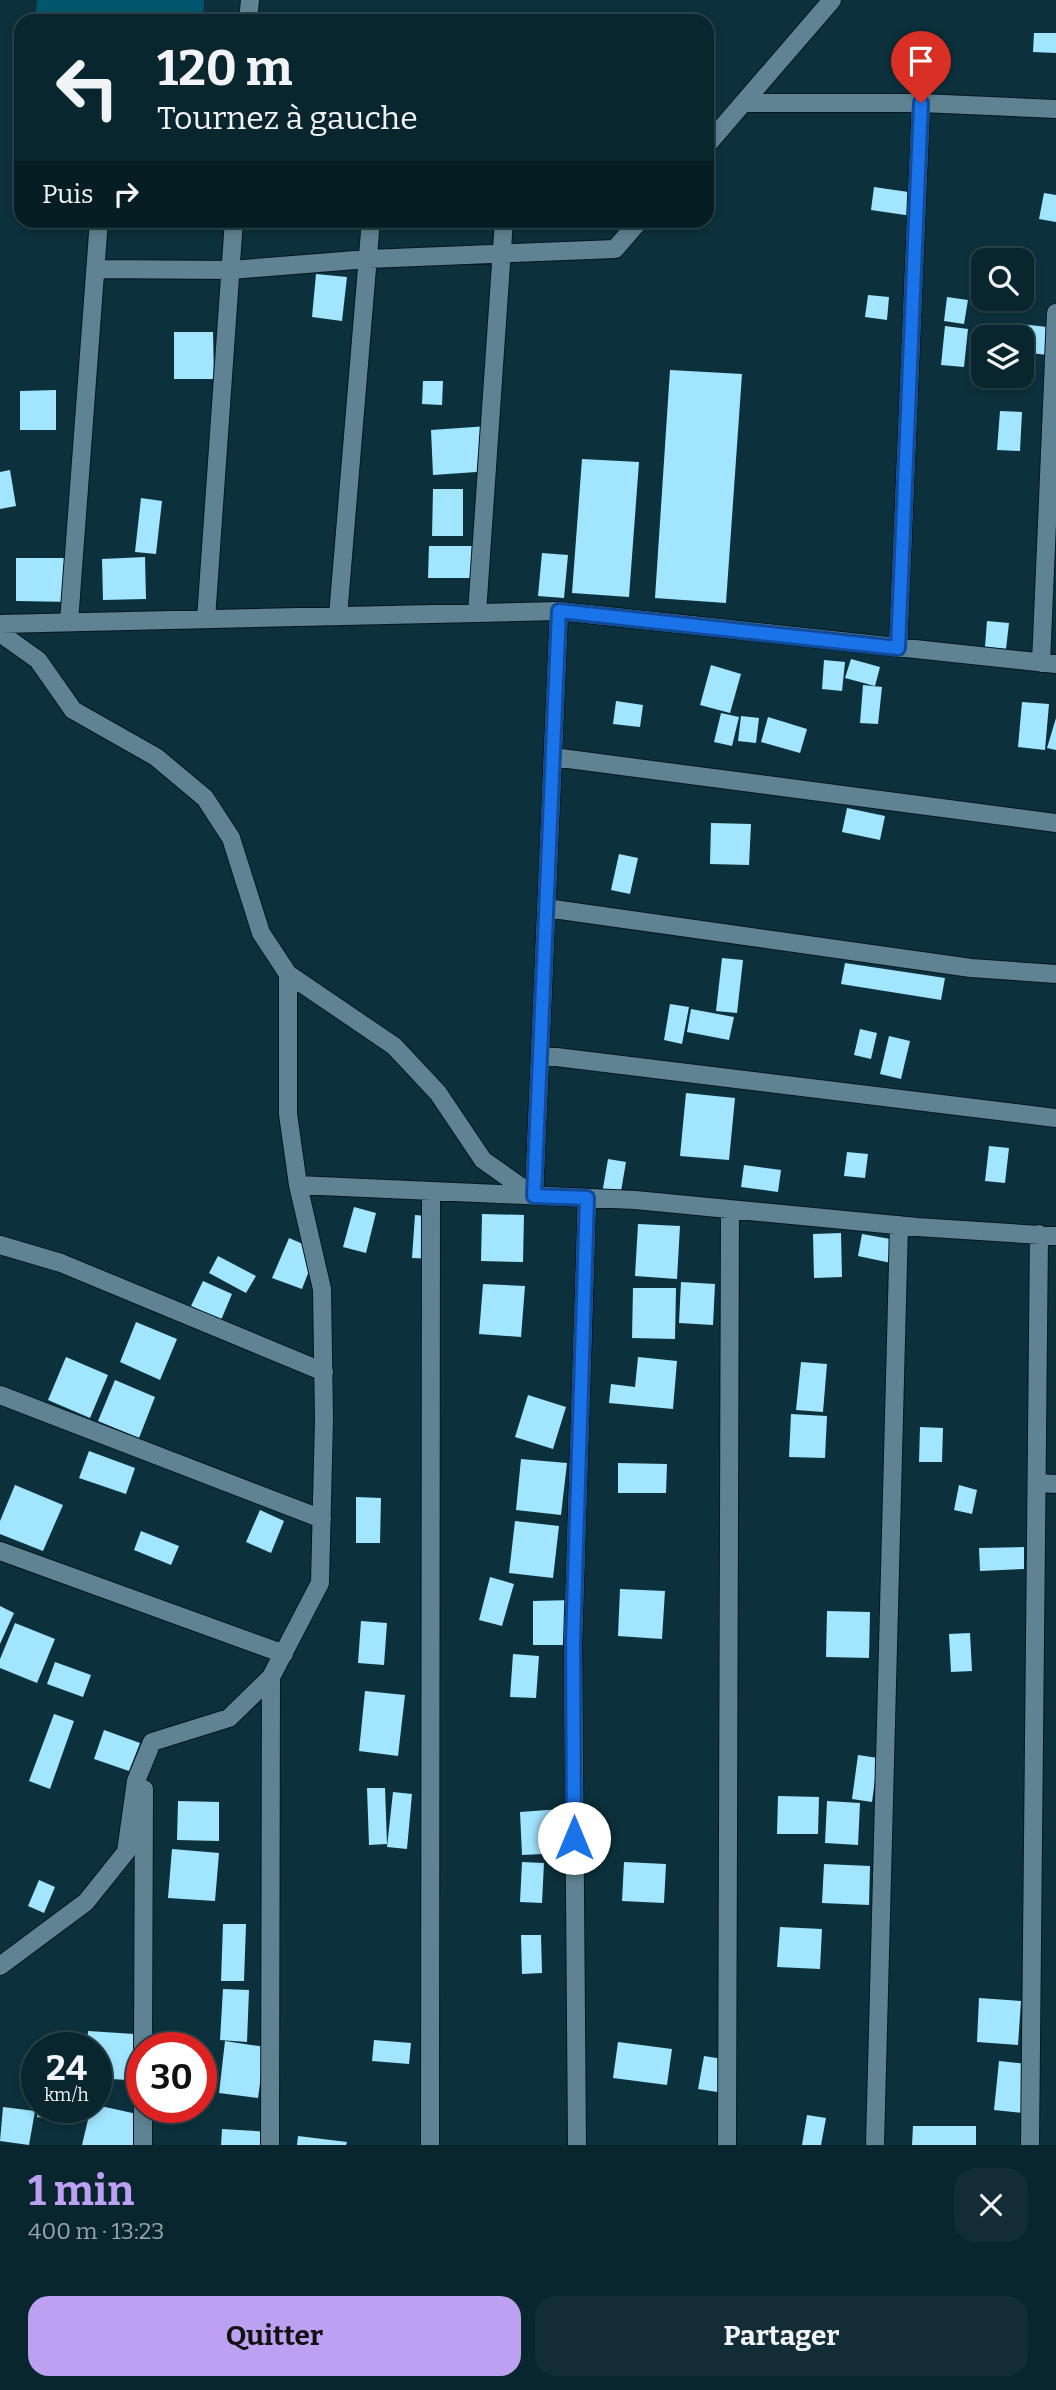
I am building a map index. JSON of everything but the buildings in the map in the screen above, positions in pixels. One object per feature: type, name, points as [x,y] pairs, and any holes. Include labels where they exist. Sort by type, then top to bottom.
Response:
[{"type":"street","points":[[714,137],[832,0]]},
{"type":"street","points":[[743,103],[921,103],[1056,109]]},
{"type":"street","points":[[898,648],[921,103]]},
{"type":"street","points":[[69,622],[98,228]]},
{"type":"street","points":[[205,619],[234,228]]},
{"type":"street","points":[[338,616],[370,228]]},
{"type":"street","points":[[477,612],[504,228]]},
{"type":"street","points":[[95,270],[231,270],[368,259],[615,249],[633,228]]},
{"type":"street","points":[[0,624],[559,611],[1048,664],[1056,313]]},
{"type":"street","points":[[534,1196],[559,611]]},
{"type":"street","points":[[0,634],[38,660],[73,710],[156,757],[205,798],[231,838],[261,933],[288,974],[394,1046],[438,1093],[483,1160],[534,1196]]},
{"type":"street","points":[[553,757],[1056,823]]},
{"type":"street","points":[[546,908],[971,968],[1056,974]]},
{"type":"street","points":[[0,1966],[86,1902],[126,1852],[136,1780],[152,1742],[229,1718],[271,1677],[320,1583],[324,1372],[322,1289],[298,1185],[288,1114],[288,974]]},
{"type":"street","points":[[540,1055],[1056,1118]]},
{"type":"street","points":[[298,1185],[587,1198],[1048,1235],[1038,1374],[1030,2145]]},
{"type":"street","points":[[430,2145],[431,1191]]},
{"type":"street","points":[[577,2145],[573,1642],[587,1198]]},
{"type":"street","points":[[727,2145],[730,1209]]},
{"type":"street","points":[[875,2145],[899,1224]]},
{"type":"street","points":[[0,1245],[61,1263],[324,1372]]},
{"type":"street","points":[[1038,1374],[1056,1375]]},
{"type":"street","points":[[0,1395],[322,1519]]},
{"type":"street","points":[[1037,1483],[1056,1484]]},
{"type":"street","points":[[0,1551],[284,1654]]},
{"type":"street","points":[[270,2145],[271,1677]]},
{"type":"street","points":[[143,2032],[145,1760]]},
{"type":"street","points":[[143,2123],[143,2145]]},
{"type":"shaded area","points":[[37,0],[204,0],[203,14],[36,13]]},
{"type":"route","points":[[574,1838],[573,1642],[587,1198],[534,1196],[559,611],[898,648],[921,103]]}]
